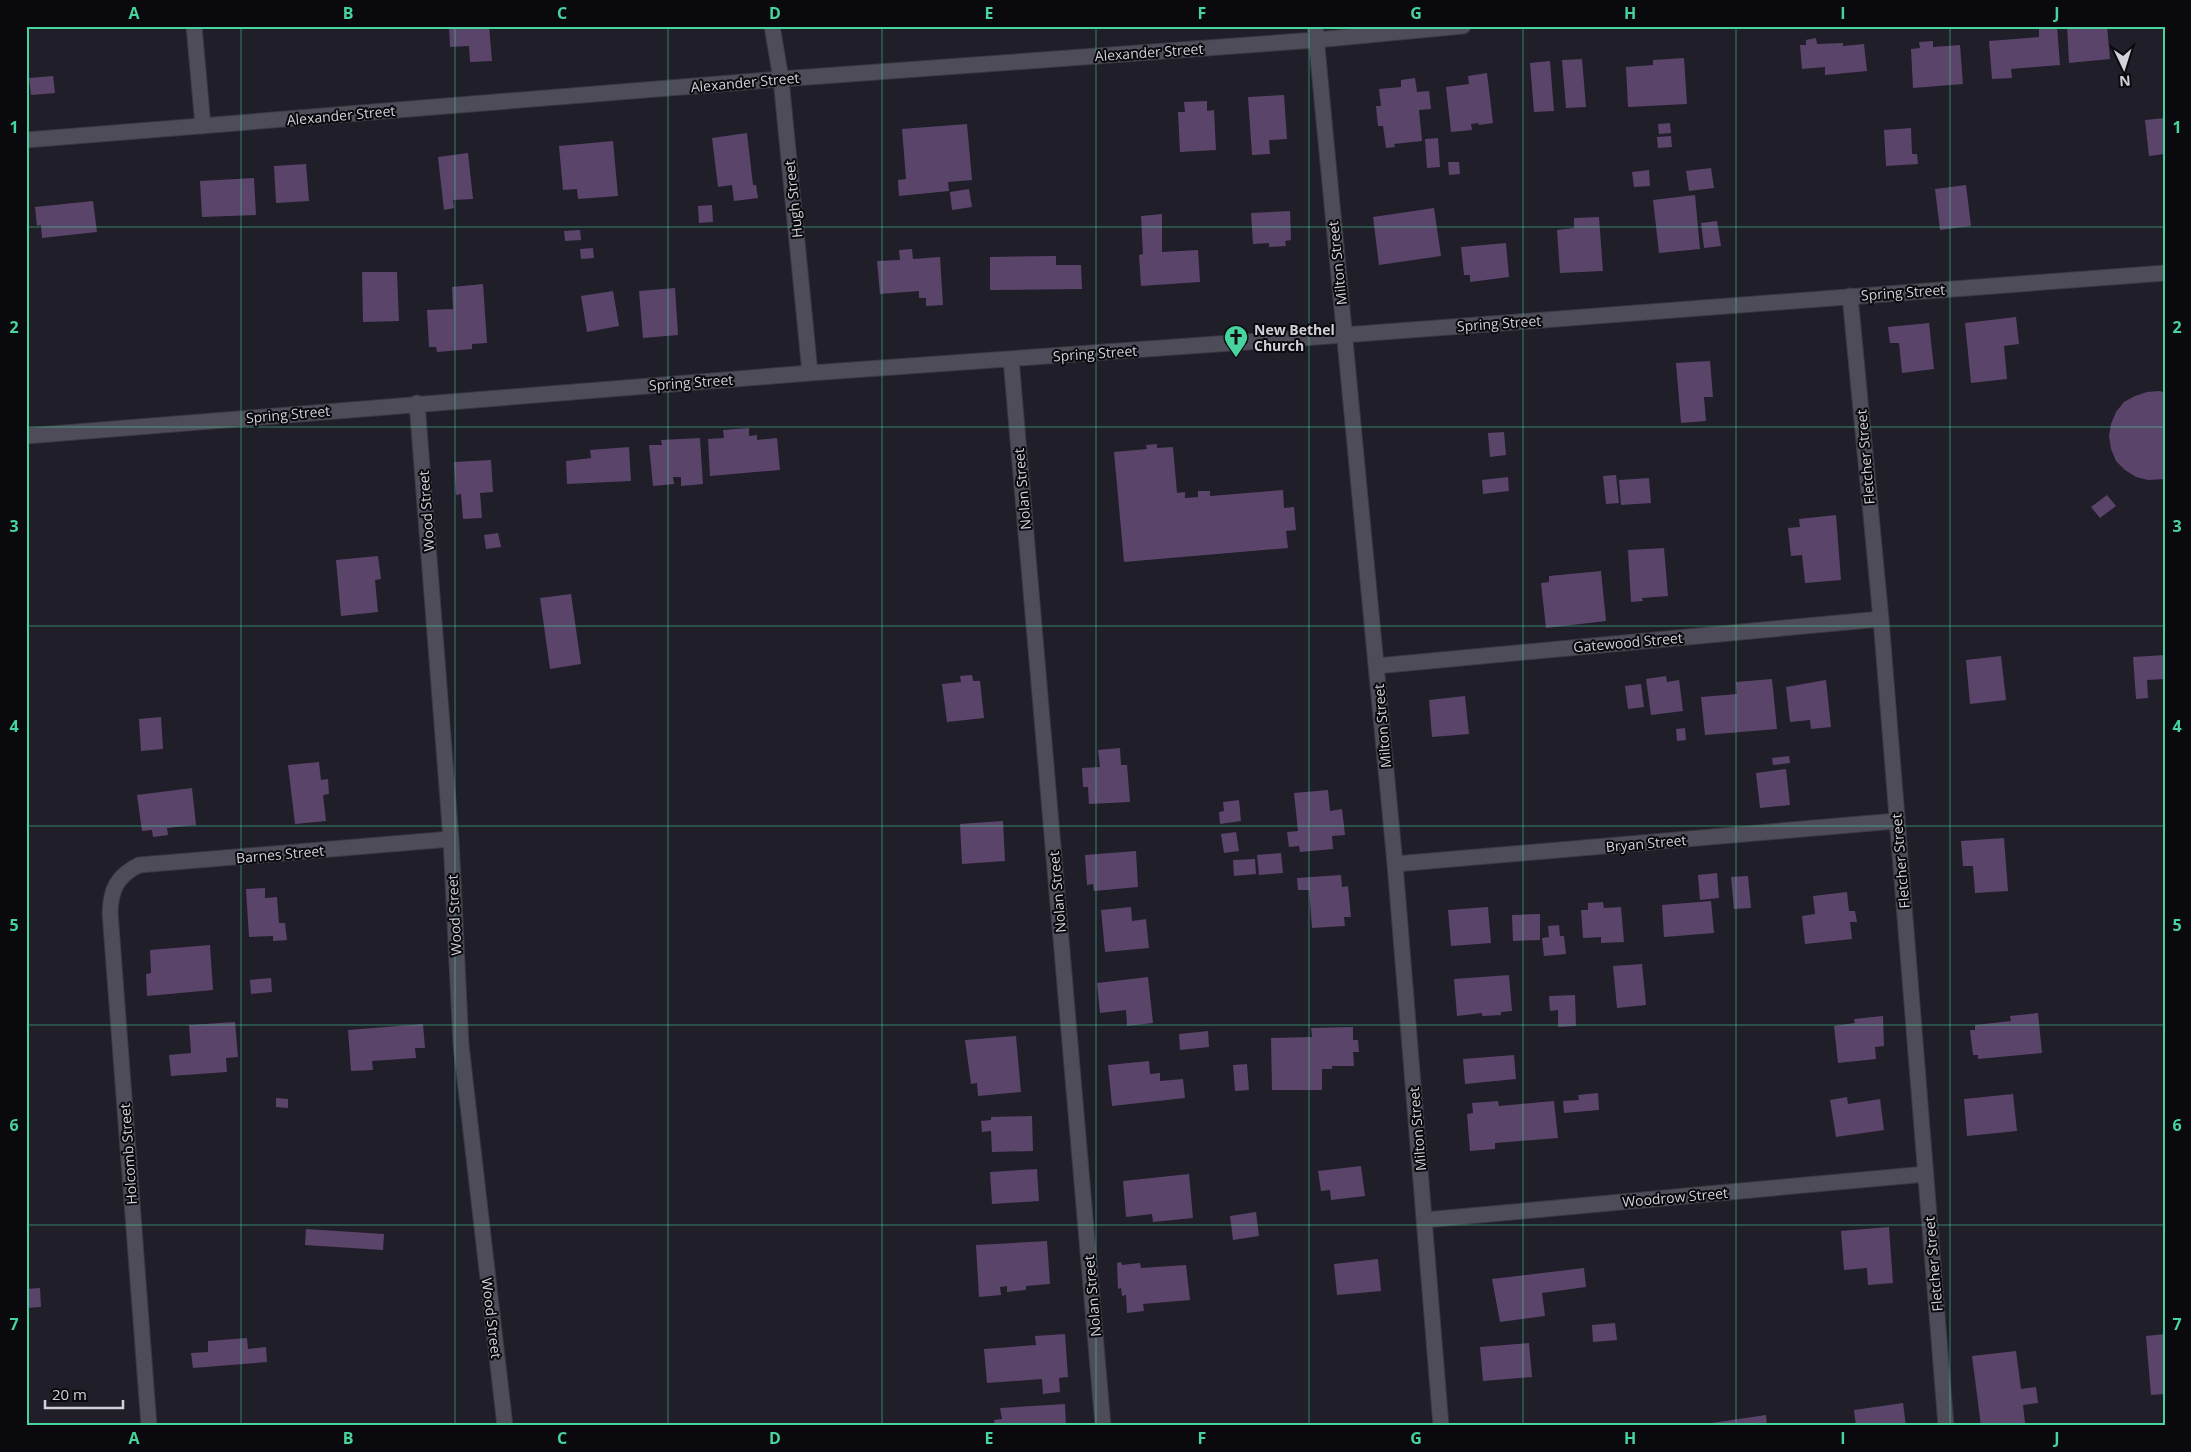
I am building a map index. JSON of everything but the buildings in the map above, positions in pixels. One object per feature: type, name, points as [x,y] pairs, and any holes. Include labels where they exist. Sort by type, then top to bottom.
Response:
[{"type":"street","points":[[194,26],[203,126]]},
{"type":"street","name":"Hugh Street","points":[[772,26],[781,79],[810,373]]},
{"type":"street","name":"Alexander Street","points":[[26,140],[781,79],[1315,33],[1463,26]]},
{"type":"street","name":"Milton Street","points":[[1315,33],[1395,864],[1441,1426]]},
{"type":"street","name":"Spring Street","points":[[26,436],[417,403],[810,373],[2165,273]]},
{"type":"street","name":"Fletcher Street","points":[[1850,296],[1881,618],[1946,1426]]},
{"type":"street","name":"Nolan Street","points":[[1011,359],[1103,1426]]},
{"type":"street","name":"Wood Street","points":[[417,403],[451,839],[464,1079],[505,1426]]},
{"type":"street","name":"Gatewood Street","points":[[1376,666],[1881,618]]},
{"type":"street","name":"Bryan Street","points":[[1395,864],[1896,821]]},
{"type":"street","name":"Barnes Street","points":[[116,884],[126,872],[139,865],[451,839]]},
{"type":"street","name":"Holcomb Street","points":[[116,884],[111,895],[110,912],[149,1426]]},
{"type":"street","name":"Woodrow Street","points":[[1424,1220],[1926,1174]]},
{"type":"place","name":"New Bethel Church","points":[[1236,358]]}]
